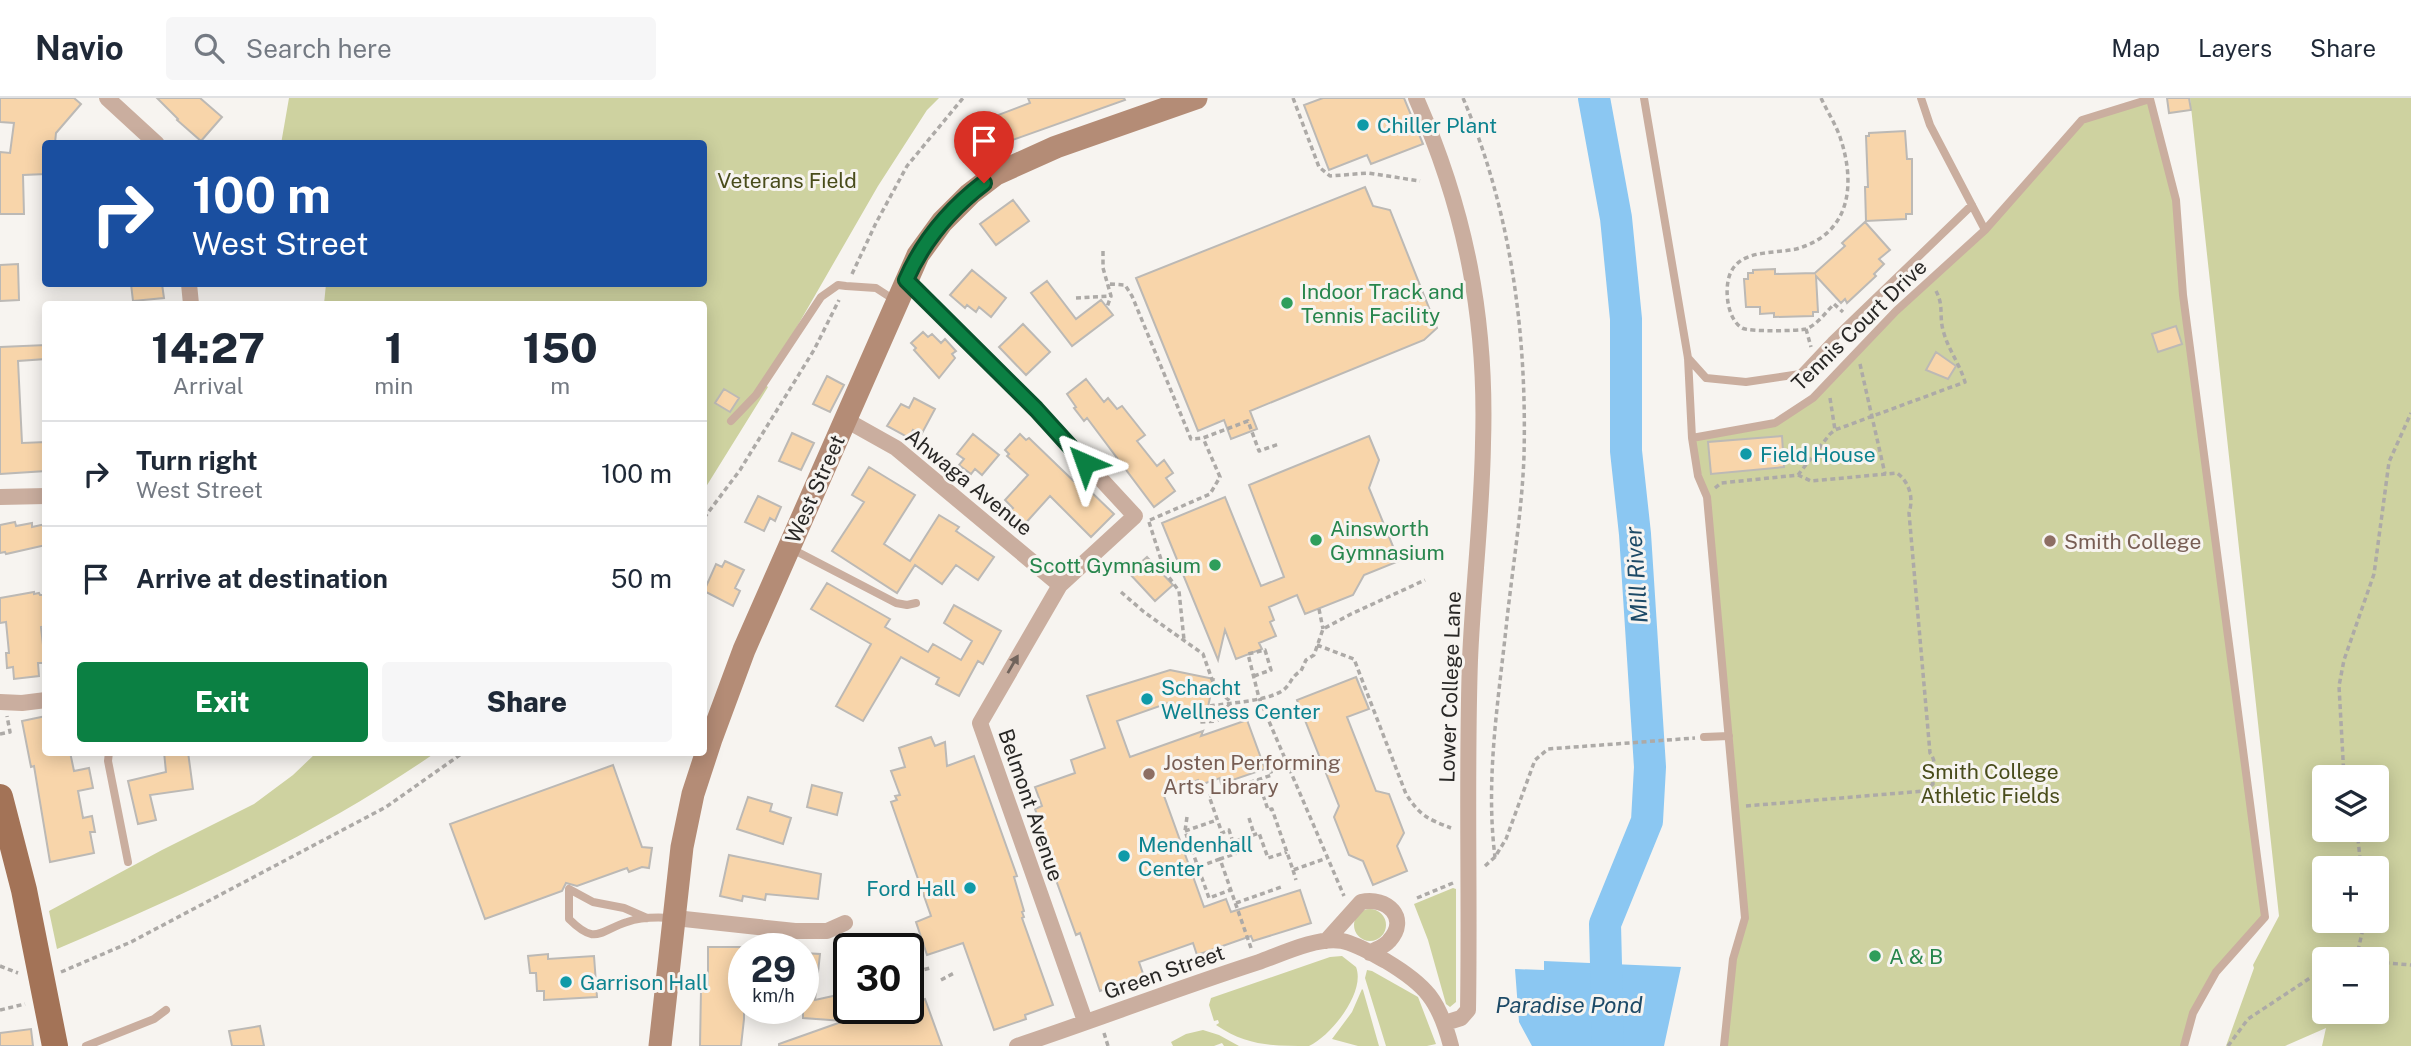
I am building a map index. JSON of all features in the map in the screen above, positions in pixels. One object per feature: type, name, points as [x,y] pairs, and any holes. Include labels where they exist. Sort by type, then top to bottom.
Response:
[{"type":"main road","name":"West Street","points":[[707,754],[744,650],[896,301],[918,255],[942,222],[970,194],[996,174],[1056,147],[1196,98]]},
{"type":"main road","name":"West Street","points":[[660,1046],[682,847],[693,793],[706,756]]},
{"type":"main road","points":[[0,797],[33,929],[53,1033]]},
{"type":"street","points":[[107,98],[153,140]]},
{"type":"street","name":"Lower College Lane","points":[[1416,98],[1447,174],[1464,234],[1473,278],[1483,398],[1483,446],[1467,747],[1468,1010],[1461,1017],[1445,1023]]},
{"type":"street","name":"Belmont Avenue","points":[[906,280],[1036,409],[1135,516],[1060,585],[980,723],[1085,1021]]},
{"type":"street","name":"Ahwaga Avenue","points":[[846,420],[897,449],[1060,585]]},
{"type":"street","points":[[0,497],[42,496]]},
{"type":"street","points":[[0,702],[42,700]]},
{"type":"street","points":[[1326,941],[1361,902],[1380,901],[1392,909],[1397,924],[1396,931],[1387,944],[1370,953]]},
{"type":"street","points":[[675,918],[795,931],[827,931],[845,923]]},
{"type":"street","points":[[1326,941],[1342,941],[1370,953],[1423,986],[1445,1023],[1451,1046]]},
{"type":"street","name":"Green Street","points":[[1017,1046],[1198,982],[1326,941]]},
{"type":"lane","points":[[1644,98],[1688,358],[1692,438],[1698,476],[1707,497],[1745,918],[1733,959],[1724,1046]]},
{"type":"lane","points":[[1921,98],[1930,125],[1985,230]]},
{"type":"lane","name":"Tennis Court Drive","points":[[1692,438],[1775,423],[1813,398],[1931,279],[1985,230],[2082,120],[2150,99],[2176,200],[2183,295],[2265,916],[2216,972],[2193,1013],[2183,1046]]},
{"type":"lane","points":[[1688,358],[1706,378],[1746,382],[1800,374],[1972,205]]},
{"type":"lane","points":[[731,421],[756,395],[821,297],[838,285],[876,288],[896,301]]},
{"type":"lane","points":[[789,548],[896,603],[916,603]]},
{"type":"lane","points":[[1704,737],[1729,736]]},
{"type":"lane","points":[[109,756],[128,862]]},
{"type":"lane","points":[[647,918],[624,908],[593,902],[569,889],[569,919],[582,933],[600,935],[626,922],[647,918],[675,918]]},
{"type":"lane","points":[[86,1046],[154,1019],[166,1010]]},
{"type":"path","points":[[851,275],[908,166],[963,98]]},
{"type":"path","points":[[1293,98],[1319,167],[1330,176],[1368,173],[1420,181]]},
{"type":"path","points":[[1463,98],[1473,121],[1504,222],[1516,290],[1524,385],[1524,458],[1493,751],[1492,836],[1495,856]]},
{"type":"path","points":[[1821,98],[1840,137],[1847,170],[1848,197],[1842,216],[1830,231],[1815,242],[1797,249],[1740,260],[1730,273],[1727,283],[1728,301],[1735,321],[1743,329],[1806,329],[1834,304],[1852,321]]},
{"type":"path","points":[[1103,251],[1103,268],[1110,284],[1111,296],[1107,307]]},
{"type":"path","points":[[1798,475],[1835,430],[1965,382],[1959,362],[1951,356],[1942,326],[1942,302],[1931,279]]},
{"type":"path","points":[[1110,284],[1125,285],[1132,296],[1191,439],[1203,438],[1248,421],[1259,451],[1279,444]]},
{"type":"path","points":[[1076,298],[1111,296]]},
{"type":"path","points":[[707,514],[740,470],[814,350],[839,301]]},
{"type":"path","points":[[1857,352],[1885,474]]},
{"type":"path","points":[[1828,383],[1835,430]]},
{"type":"path","points":[[2343,765],[2339,686],[2344,660],[2374,574],[2389,461],[2411,413]]},
{"type":"path","points":[[1141,518],[1148,520],[1210,494],[1220,477],[1203,438]]},
{"type":"path","points":[[1707,497],[1721,482],[1798,475],[1811,481],[1897,473],[1907,481],[1926,713],[1930,753],[1935,770],[1933,784],[1924,791],[1735,807]]},
{"type":"path","points":[[1148,520],[1166,572],[1179,591],[1184,641]]},
{"type":"path","points":[[1323,629],[1425,580]]},
{"type":"path","points":[[1122,592],[1144,612],[1203,654],[1215,688],[1231,702]]},
{"type":"path","points":[[1210,706],[1259,698],[1282,691],[1293,674],[1301,671],[1306,660],[1314,655],[1323,629],[1319,609]]},
{"type":"path","points":[[1317,645],[1353,659],[1406,794],[1417,810],[1427,819],[1457,829]]},
{"type":"path","points":[[1254,676],[1271,670],[1265,650],[1248,654],[1259,698],[1346,901]]},
{"type":"path","points":[[1200,722],[1217,721],[1231,702]]},
{"type":"path","points":[[0,734],[10,732],[7,716],[14,717]]},
{"type":"path","points":[[1482,869],[1506,839],[1535,760],[1548,749],[1704,737]]},
{"type":"path","points":[[51,976],[131,942],[386,807],[458,756]]},
{"type":"path","points":[[1198,867],[1237,853],[1229,830],[1222,833],[1209,796],[1272,775],[1268,764],[1284,758]]},
{"type":"path","points":[[1258,779],[1268,810],[1272,809],[1296,880]]},
{"type":"path","points":[[1187,817],[1185,831],[1209,898],[1230,890]]},
{"type":"path","points":[[1249,818],[1254,834]]},
{"type":"path","points":[[1185,831],[1217,820]]},
{"type":"path","points":[[1233,842],[1259,833],[1268,858],[1287,852]]},
{"type":"path","points":[[1293,870],[1327,858]]},
{"type":"path","points":[[1220,859],[1252,950]]},
{"type":"path","points":[[1417,898],[1452,884]]},
{"type":"path","points":[[1236,903],[1284,886]]},
{"type":"path","points":[[2389,963],[2411,965]]},
{"type":"path","points":[[924,970],[930,968]]},
{"type":"path","points":[[941,980],[956,972]]},
{"type":"path","points":[[2228,1046],[2248,1019],[2312,977]]},
{"type":"path","points":[[1104,1033],[1108,1046]]},
{"type":"green space","name":"Veterans Field","points":[[289,98],[939,98],[927,110],[878,186],[764,384],[768,387],[707,485],[707,301],[324,301],[326,287],[707,287],[707,140],[282,140]]},
{"type":"green space","points":[[2190,98],[2411,98],[2411,1046],[2322,1046],[2326,1028],[2285,1046],[2226,1046],[2253,965],[2279,916]]},
{"type":"green space","name":"Smith College Athletic Fields","points":[[2150,99],[2176,200],[2183,295],[2265,917],[2216,972],[2193,1013],[2184,1046],[1724,1046],[1733,959],[1745,918],[1707,497],[1692,438],[1775,423],[1813,398],[1896,311],[1985,230],[2082,120]]},
{"type":"green space","points":[[313,756],[430,756],[299,836],[203,884],[57,949],[49,911],[254,804],[293,775]]},
{"type":"green space","points":[[1456,889],[1456,1002],[1450,1007],[1446,1004],[1428,940],[1414,904]]},
{"type":"green space","points":[[1370,909],[1381,914],[1386,925],[1381,936],[1370,941],[1359,936],[1354,925],[1359,914]]},
{"type":"green space","points":[[1342,956],[1356,967],[1356,988],[1336,1023],[1309,1046],[1283,1046],[1249,1041],[1216,1025],[1219,1023],[1218,1020],[1214,1021],[1209,1005],[1211,998],[1330,957]]},
{"type":"green space","points":[[1367,970],[1418,997],[1436,1044],[1386,1046],[1365,978]]},
{"type":"green space","points":[[1362,989],[1379,1046],[1358,1046],[1332,1039],[1352,1012]]},
{"type":"green space","points":[[1203,1030],[1239,1046],[1224,1046],[1222,1043],[1214,1046],[1173,1046],[1171,1042],[1186,1034]]},
{"type":"water","name":"Paradise Pond","points":[[1544,961],[1681,967],[1664,1046],[1532,1046],[1519,1022],[1515,969],[1544,970]]},
{"type":"building","points":[[0,98],[74,98],[81,104],[56,133],[55,140],[42,140],[42,174],[23,175],[24,214],[0,214],[0,152],[10,153],[14,123],[0,122]]},
{"type":"building","points":[[157,98],[200,98],[222,117],[202,140]]},
{"type":"building","points":[[1028,98],[1125,100],[987,149],[964,128],[1030,103]]},
{"type":"building","name":"Chiller Plant","points":[[1323,98],[1404,98],[1423,144],[1371,164],[1367,155],[1329,170],[1304,105]]},
{"type":"building","points":[[2167,98],[2189,98],[2191,110],[2169,113]]},
{"type":"building","points":[[1905,131],[1907,159],[1912,159],[1912,214],[1906,214],[1906,219],[1866,221],[1866,136],[1869,136],[1869,133]]},
{"type":"building","name":"Indoor Track and Tennis Facility","points":[[1365,187],[1373,206],[1390,210],[1437,328],[1424,340],[1250,411],[1257,429],[1231,439],[1224,420],[1198,431],[1136,278]]},
{"type":"building","points":[[1013,200],[1029,221],[996,245],[980,224]]},
{"type":"building","points":[[1865,222],[1890,250],[1879,259],[1884,264],[1874,274],[1876,276],[1847,303],[1845,299],[1841,303],[1816,276],[1818,312],[1813,312],[1813,316],[1774,317],[1774,313],[1760,314],[1760,307],[1746,307],[1744,279],[1748,279],[1748,273],[1753,273],[1753,270],[1775,269],[1775,274],[1815,273],[1845,246],[1842,243]]},
{"type":"building","points":[[18,264],[19,300],[0,301],[0,265]]},
{"type":"building","points":[[972,270],[1006,298],[991,317],[979,307],[976,312],[967,305],[965,308],[950,295]]},
{"type":"building","points":[[1047,281],[1076,319],[1101,300],[1113,315],[1072,346],[1031,293]]},
{"type":"building","points":[[131,287],[162,287],[164,298],[133,301]]},
{"type":"building","points":[[1023,324],[1050,352],[1026,375],[999,347]]},
{"type":"building","points":[[2176,326],[2182,344],[2158,352],[2152,334]]},
{"type":"building","points":[[923,332],[928,337],[932,334],[941,343],[945,339],[956,351],[952,354],[955,358],[939,378],[911,343]]},
{"type":"building","points":[[42,345],[42,359],[18,361],[22,443],[42,442],[42,471],[0,474],[0,347]]},
{"type":"building","points":[[1936,352],[1956,366],[1948,379],[1926,370]]},
{"type":"building","points":[[827,376],[844,385],[830,412],[813,404]]},
{"type":"building","points":[[1086,379],[1104,402],[1108,398],[1117,409],[1122,406],[1145,435],[1137,441],[1157,466],[1164,460],[1173,473],[1166,478],[1175,491],[1154,507],[1087,418],[1084,421],[1074,408],[1076,407],[1067,394]]},
{"type":"building","points":[[724,389],[739,398],[730,412],[715,403]]},
{"type":"building","points":[[914,398],[935,409],[921,435],[913,430],[909,438],[887,426],[901,404],[909,408]]},
{"type":"building","points":[[792,433],[814,443],[801,470],[779,461]]},
{"type":"building","points":[[973,434],[999,455],[982,475],[975,469],[971,474],[959,465],[964,459],[957,454]]},
{"type":"building","points":[[1020,434],[1026,440],[1029,438],[1085,492],[1088,489],[1114,514],[1091,537],[1050,496],[1023,526],[1008,513],[1013,508],[1005,500],[1028,475],[1007,456],[1009,454],[1005,450]]},
{"type":"building","name":"Ainsworth Gymnasium","points":[[1369,436],[1379,460],[1369,488],[1399,561],[1364,575],[1353,595],[1305,614],[1297,595],[1269,607],[1274,620],[1270,622],[1276,636],[1259,643],[1262,649],[1236,659],[1225,630],[1218,660],[1162,523],[1225,497],[1261,586],[1284,577],[1249,485]]},
{"type":"building","name":"Field House","points":[[1782,436],[1784,467],[1711,474],[1708,442]]},
{"type":"building","points":[[869,467],[915,495],[884,544],[910,561],[939,515],[959,527],[956,531],[994,557],[978,580],[956,565],[942,584],[915,565],[897,593],[832,551],[864,502],[852,495]]},
{"type":"building","points":[[758,496],[781,507],[775,521],[770,518],[764,531],[745,522]]},
{"type":"building","points":[[15,522],[16,526],[32,523],[32,527],[42,525],[42,546],[0,553],[0,525]]},
{"type":"building","points":[[1147,557],[1173,585],[1155,601],[1129,573]]},
{"type":"building","points":[[725,561],[744,570],[735,588],[740,591],[733,606],[707,593],[707,584],[716,564],[722,567]]},
{"type":"building","points":[[827,583],[890,619],[885,627],[928,652],[933,644],[961,660],[972,641],[944,623],[954,605],[1001,631],[983,664],[978,661],[959,696],[936,684],[939,678],[901,657],[863,721],[836,706],[871,644],[811,609]]},
{"type":"building","points":[[34,592],[42,595],[42,663],[38,663],[39,676],[14,679],[13,667],[7,668],[6,653],[9,653],[6,622],[0,623],[0,598]]},
{"type":"building","name":"Mendenhall Center","points":[[1170,670],[1214,679],[1206,716],[1173,709],[1171,702],[1117,721],[1130,757],[1203,731],[1201,736],[1247,720],[1265,769],[1221,784],[1220,778],[1200,785],[1198,780],[1163,793],[1204,907],[1226,899],[1231,912],[1300,890],[1311,923],[1253,941],[1251,936],[1197,955],[1193,943],[1139,962],[1147,985],[1134,989],[1131,980],[1100,991],[1080,933],[1076,935],[1056,880],[1060,879],[1035,809],[1042,806],[1035,787],[1075,773],[1071,760],[1105,748],[1087,696]]},
{"type":"building","points":[[1356,677],[1369,709],[1347,717],[1376,791],[1389,794],[1404,833],[1397,846],[1407,871],[1373,885],[1363,861],[1349,855],[1334,817],[1339,806],[1297,700]]},
{"type":"building","points":[[42,717],[42,756],[71,756],[74,771],[89,768],[93,788],[78,791],[83,818],[92,816],[95,832],[90,832],[94,853],[50,862],[34,766],[31,767],[22,721]]},
{"type":"building","name":"Ford Hall","points":[[931,737],[935,746],[945,742],[947,766],[974,756],[1017,876],[1014,877],[1024,911],[1022,918],[1053,1005],[1025,1015],[1026,1019],[994,1030],[963,943],[927,955],[924,933],[920,933],[916,922],[931,916],[891,802],[897,800],[895,796],[900,795],[891,771],[905,767],[899,748]]},
{"type":"building","points":[[164,756],[189,756],[193,789],[150,795],[156,820],[138,824],[128,781],[166,772]]},
{"type":"building","points":[[613,765],[642,847],[652,848],[649,868],[642,867],[629,872],[627,868],[577,886],[566,883],[562,891],[485,919],[450,824]]},
{"type":"building","points":[[812,785],[842,793],[837,815],[807,807]]},
{"type":"building","points":[[748,797],[772,804],[770,811],[791,818],[783,844],[737,829]]},
{"type":"building","points":[[729,855],[821,874],[818,899],[766,894],[765,900],[743,896],[742,901],[720,896]]},
{"type":"building","points":[[708,947],[728,947],[728,1024],[743,1024],[741,1046],[700,1046],[701,989],[708,989]]},
{"type":"building","name":"Garrison Hall","points":[[548,954],[548,959],[594,956],[597,997],[544,1000],[544,991],[537,991],[536,973],[530,973],[528,956]]},
{"type":"building","points":[[833,996],[833,1020],[819,1019],[819,999]]},
{"type":"building","points":[[925,999],[942,1046],[779,1046],[836,1024],[924,1024]]},
{"type":"building","points":[[260,1026],[264,1046],[232,1046],[229,1031]]},
{"type":"building","points":[[31,1029],[33,1046],[0,1046],[0,1033]]},
{"type":"waterway","name":"Mill River","points":[[1594,98],[1616,218],[1626,319],[1626,451],[1635,534],[1650,767],[1647,821],[1605,924],[1608,1046]]},
{"type":"place","name":"Chiller Plant","points":[[1363,125]]},
{"type":"place","name":"Indoor Track and Tennis Facility","points":[[1287,303]]},
{"type":"place","name":"Field House","points":[[1746,454]]},
{"type":"place","name":"Ainsworth Gymnasium","points":[[1316,540]]},
{"type":"place","name":"Smith College","points":[[2050,541]]},
{"type":"place","name":"Scott Gymnasium","points":[[1215,565]]},
{"type":"place","name":"Schacht Wellness Center","points":[[1147,699]]},
{"type":"place","name":"Josten Performing Arts Library","points":[[1149,774]]},
{"type":"place","name":"Mendenhall Center","points":[[1124,856]]},
{"type":"place","name":"Ford Hall","points":[[970,888]]},
{"type":"place","name":"A & B","points":[[1875,956]]},
{"type":"place","name":"Garrison Hall","points":[[566,982]]},
{"type":"route","points":[[984,183],[942,222],[918,255],[906,280],[1036,409],[1085,463]]}]
